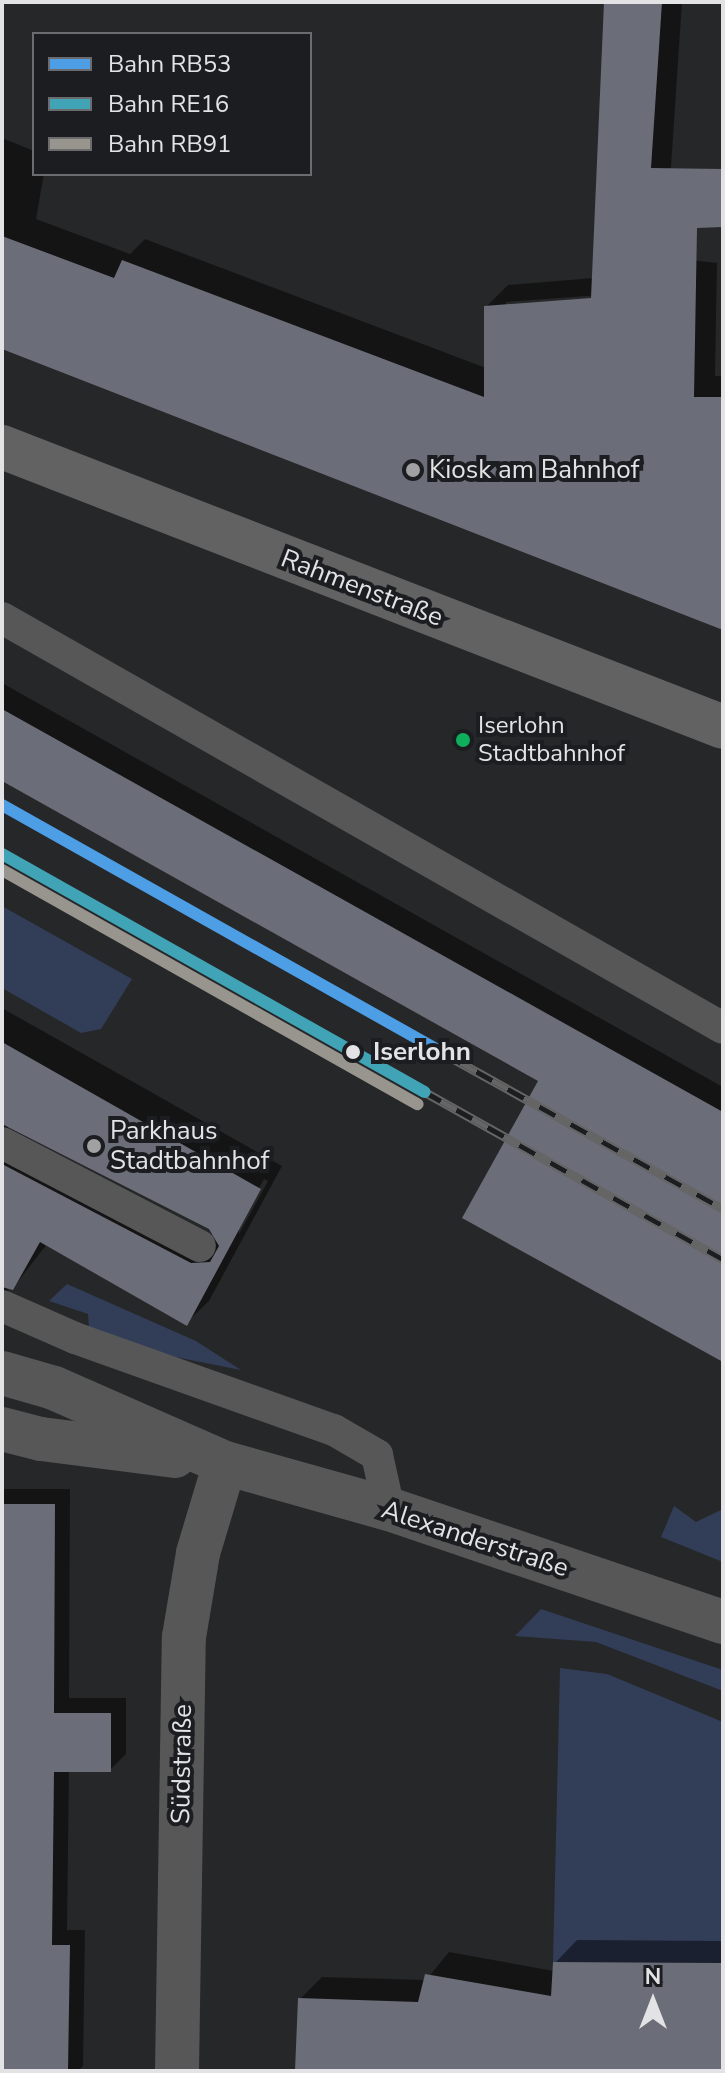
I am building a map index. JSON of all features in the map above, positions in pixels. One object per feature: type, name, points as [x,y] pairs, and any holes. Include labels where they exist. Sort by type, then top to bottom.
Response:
[{"type":"main road","name":"Rahmenstraße","points":[[2,447],[723,727]]},
{"type":"street","name":"Alexanderstraße","points":[[2,1373],[54,1388],[225,1463],[389,1509],[723,1622]]},
{"type":"street","name":"Alexanderstraße","points":[[2,1429],[41,1439],[225,1463]]},
{"type":"street","name":"Südstraße","points":[[177,2071],[184,1637],[193,1576],[225,1463]]},
{"type":"lane","points":[[2,618],[723,1028]]},
{"type":"lane","points":[[2,1143],[200,1246]]},
{"type":"lane","points":[[2,1306],[75,1338],[334,1430],[377,1455],[389,1509]]},
{"type":"shaded area","points":[[2,906],[132,979],[101,1029],[81,1033],[2,988]]},
{"type":"shaded area","points":[[67,1284],[196,1341],[241,1370],[155,1353],[89,1328],[88,1314],[49,1301]]},
{"type":"shaded area","points":[[674,1506],[696,1522],[723,1509],[723,1562],[661,1537]]},
{"type":"shaded area","points":[[541,1609],[723,1670],[723,1691],[596,1642],[515,1636]]},
{"type":"shaded area","points":[[560,1668],[607,1674],[723,1722],[723,1963],[553,1962]]},
{"type":"building","points":[[604,2],[662,2],[651,168],[723,169],[723,227],[697,228],[694,397],[723,397],[723,630],[2,349],[2,236],[114,278],[122,260],[484,397],[484,306],[591,298]]},
{"type":"building","points":[[2,709],[723,1112],[723,1362],[462,1218],[538,1081],[2,781]]},
{"type":"building","name":"Parkhaus Stadtbahnhof","points":[[2,1042],[261,1189],[187,1326],[40,1242],[13,1290],[2,1287],[2,1164],[191,1263],[210,1262],[219,1246],[209,1229],[2,1124]]},
{"type":"building","points":[[2,1504],[55,1504],[54,1713],[111,1713],[111,1772],[54,1772],[52,1945],[70,1945],[68,2071],[2,2071]]},
{"type":"building","points":[[553,1962],[723,1963],[723,2071],[295,2071],[298,1998],[418,2002],[425,1974],[551,1996]]},
{"type":"railway","points":[[445,1054],[723,1209]]},
{"type":"railway","points":[[425,1092],[723,1259]]},
{"type":"rail line","name":"RB53","points":[[2,805],[445,1054]]},
{"type":"rail line","name":"RE16","points":[[2,854],[425,1092]]},
{"type":"rail line","name":"RB91","points":[[2,870],[418,1104]]},
{"type":"place","name":"Kiosk am Bahnhof","points":[[413,470]]},
{"type":"place","name":"Iserlohn Stadtbahnhof","points":[[463,740]]},
{"type":"place","name":"Iserlohn","points":[[353,1052]]},
{"type":"place","name":"Parkhaus Stadtbahnhof","points":[[94,1146]]}]
